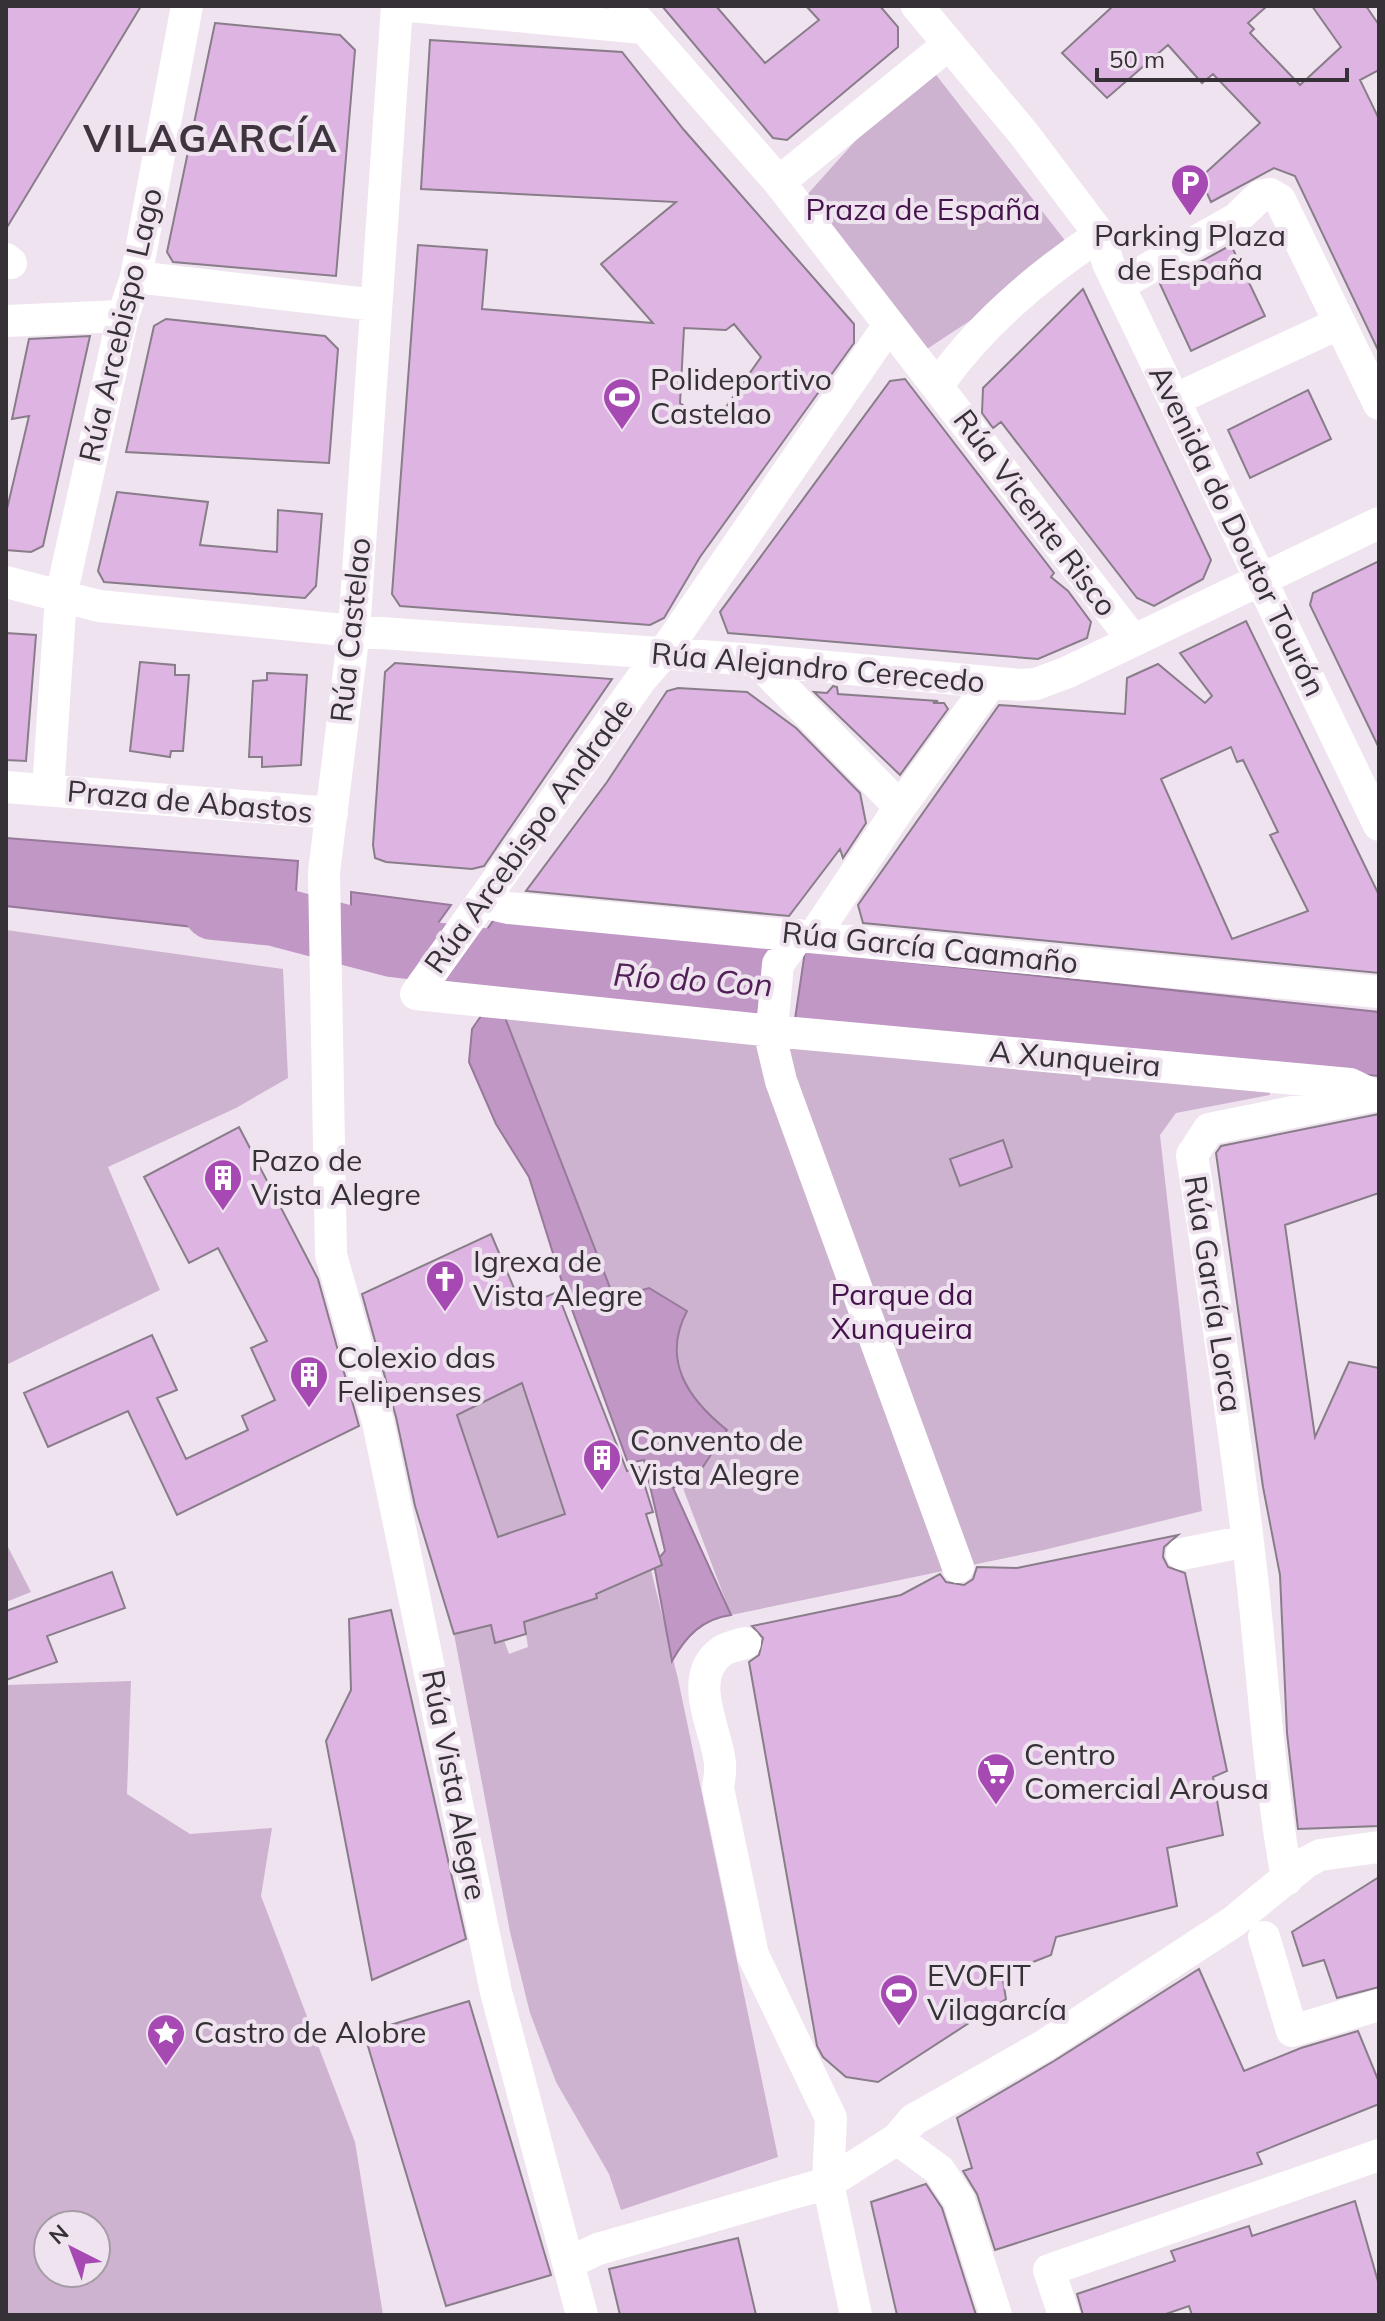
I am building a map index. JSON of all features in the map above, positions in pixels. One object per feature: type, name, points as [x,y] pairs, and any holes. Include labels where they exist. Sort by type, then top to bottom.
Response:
[{"type":"street","name":"Rúa Arcebispo Lago","points":[[61,596],[123,316],[136,277],[187,6]]},
{"type":"street","name":"Rúa Castelao","points":[[331,1255],[324,872],[354,631],[397,6]]},
{"type":"street","points":[[410,6],[633,17],[779,182],[938,385],[959,356],[1012,304],[1193,221]]},
{"type":"street","points":[[917,6],[1024,134],[1109,261]]},
{"type":"street","points":[[779,182],[949,44]]},
{"type":"street","points":[[1109,261],[1236,219],[1260,196],[1270,194],[1280,200],[1379,404]]},
{"type":"street","name":"Avenida do Doutor Tourón","points":[[1109,261],[1379,825]]},
{"type":"street","points":[[136,277],[376,305]]},
{"type":"street","points":[[6,321],[123,316]]},
{"type":"street","points":[[1191,392],[1340,323]]},
{"type":"street","name":"Rúa Arcebispo Andrade","points":[[416,994],[642,678],[663,654],[889,325]]},
{"type":"street","name":"Rúa Vicente Risco","points":[[938,385],[1133,640]]},
{"type":"street","name":"Rúa Alejandro Cerecedo","points":[[6,582],[99,606],[354,631],[756,660],[990,684],[1036,684],[1051,680],[1379,523]]},
{"type":"street","name":"Praza de Abastos","points":[[48,790],[61,596]]},
{"type":"street","points":[[756,660],[900,807]]},
{"type":"street","points":[[958,1567],[781,1081],[773,1031],[778,964],[806,936],[990,684]]},
{"type":"street","name":"Praza de Abastos","points":[[6,787],[332,813]]},
{"type":"street","name":"Rúa García Caamaño","points":[[482,902],[508,908],[1379,992]]},
{"type":"street","name":"A Xunqueira","points":[[416,994],[512,1006],[1350,1084],[1377,1095]]},
{"type":"street","name":"Rúa García Lorca","points":[[1287,1879],[1276,1819],[1228,1381],[1192,1155],[1209,1129],[1377,1095]]},
{"type":"street","name":"Rúa Vista Alegre","points":[[331,1255],[378,1422],[496,1992],[582,2315]]},
{"type":"street","points":[[1182,1554],[1247,1541]]},
{"type":"street","points":[[745,1643],[722,1651],[709,1667],[705,1680],[705,1699],[720,1764],[718,1788],[753,1955],[831,2118],[828,2183],[856,2315]]},
{"type":"street","points":[[568,2263],[598,2249],[828,2183],[897,2139],[913,2120],[1045,2045],[1233,1922],[1320,1855],[1379,1847]]},
{"type":"street","points":[[1264,1937],[1292,2031],[1379,2005]]},
{"type":"street","points":[[897,2139],[939,2170],[959,2200],[996,2315]]},
{"type":"street","points":[[1064,2315],[1049,2270],[1379,2155]]},
{"type":"green space","name":"Praza de España","points":[[926,62],[1074,252],[924,351],[797,206]]},
{"type":"green space","points":[[6,930],[283,969],[288,1078],[236,1108],[108,1167],[160,1290],[6,1365]]},
{"type":"green space","name":"Parque da Xunqueira","points":[[504,1015],[1269,1079],[1270,1095],[1176,1113],[1160,1135],[1202,1511],[1044,1550],[731,1615]]},
{"type":"green space","points":[[522,1383],[565,1514],[498,1537],[457,1415]]},
{"type":"green space","points":[[6,1543],[31,1592],[6,1602]]},
{"type":"green space","points":[[651,1570],[678,1679],[778,2157],[621,2210],[609,2174],[556,2082],[530,2013],[510,1932],[454,1634],[491,1625],[495,1642],[504,1640],[509,1654],[528,1647],[524,1622],[597,1598],[596,1594]]},
{"type":"green space","name":"Castro de Alobre","points":[[131,1681],[127,1794],[190,1834],[272,1828],[261,1896],[355,2142],[383,2315],[6,2315],[6,1685]]},
{"type":"water","points":[[6,838],[298,861],[293,938],[6,906]]},
{"type":"water","points":[[351,892],[451,905],[401,975],[351,945]]},
{"type":"water","points":[[495,918],[770,948],[760,1020],[446,988]]},
{"type":"water","points":[[805,951],[1379,1012],[1379,1076],[794,1026]]},
{"type":"water","points":[[483,1013],[504,1015],[614,1298],[649,1288],[687,1311],[677,1346],[683,1377],[690,1392],[727,1430],[697,1476],[673,1488],[731,1615],[712,1620],[696,1630],[672,1661],[654,1564],[665,1551],[644,1460],[628,1463],[562,1282],[529,1177],[496,1124],[469,1062],[472,1029]]},
{"type":"building","points":[[6,6],[141,6],[6,229]]},
{"type":"building","points":[[662,6],[716,6],[765,63],[819,20],[806,6],[880,6],[898,27],[898,47],[787,140],[773,138]]},
{"type":"building","points":[[1113,6],[1267,6],[1248,23],[1254,29],[1250,33],[1300,85],[1341,47],[1312,6],[1366,6],[1379,25],[1379,70],[1360,80],[1379,119],[1379,352],[1295,176],[1274,168],[1211,202],[1200,178],[1260,123],[1213,74],[1202,83],[1168,45],[1107,98],[1062,53]]},
{"type":"building","points":[[215,23],[340,35],[355,50],[336,276],[173,262],[167,252]]},
{"type":"building","points":[[430,40],[622,52],[684,130],[854,324],[854,343],[700,557],[664,618],[650,625],[400,606],[392,594],[418,245],[487,250],[482,309],[653,323],[601,264],[676,202],[421,189]],"holes":[[[734,324],[761,357],[712,427],[680,403],[684,328],[726,330]]]},
{"type":"building","points":[[1231,245],[1265,316],[1191,351],[1160,284]]},
{"type":"building","points":[[1083,289],[1211,560],[1203,579],[1154,606],[1137,598],[1001,422],[993,428],[982,413],[983,388]]},
{"type":"building","points":[[166,319],[325,336],[338,349],[329,463],[126,452],[154,326]]},
{"type":"building","points":[[90,336],[43,546],[31,552],[6,550],[6,513],[29,416],[12,419],[29,339]]},
{"type":"building","points":[[905,379],[1054,573],[1051,577],[1068,591],[1091,622],[1087,638],[1038,659],[728,633],[720,612],[890,381]]},
{"type":"building","points":[[1308,390],[1331,439],[1250,478],[1228,430]]},
{"type":"building","points":[[117,492],[208,502],[200,545],[277,552],[278,510],[322,514],[316,586],[305,598],[104,582],[98,571]]},
{"type":"building","points":[[1379,561],[1379,748],[1310,605],[1313,593]]},
{"type":"building","points":[[1246,621],[1379,895],[1379,973],[863,923],[858,905],[999,705],[1125,714],[1127,678],[1158,664],[1205,703],[1212,696],[1180,653]],"holes":[[[1231,747],[1237,762],[1243,760],[1278,832],[1270,835],[1308,911],[1232,939],[1161,779]]]},
{"type":"building","points":[[6,633],[36,635],[26,761],[6,760]]},
{"type":"building","points":[[140,662],[175,665],[175,675],[189,675],[183,751],[171,751],[170,757],[130,751]]},
{"type":"building","points":[[395,663],[612,679],[484,866],[472,869],[386,862],[375,858],[373,845],[385,672]]},
{"type":"building","points":[[267,673],[307,675],[301,765],[262,767],[262,757],[249,757],[253,681],[267,680]]},
{"type":"building","points":[[833,686],[837,687],[838,694],[938,701],[933,703],[944,703],[948,709],[900,775],[814,692],[827,693]]},
{"type":"building","points":[[678,688],[747,692],[796,728],[860,793],[866,823],[843,858],[840,849],[789,916],[526,891],[607,782],[667,691]]},
{"type":"building","points":[[1379,1114],[1379,1193],[1285,1225],[1315,1437],[1349,1362],[1379,1368],[1379,1826],[1298,1829],[1287,1733],[1280,1575],[1263,1487],[1216,1153],[1221,1146]]},
{"type":"building","points":[[239,1127],[318,1279],[359,1426],[177,1515],[128,1411],[48,1447],[24,1393],[152,1335],[177,1390],[157,1398],[186,1459],[248,1430],[242,1416],[275,1400],[251,1348],[267,1341],[218,1248],[189,1263],[144,1177]]},
{"type":"building","points":[[1003,1140],[1012,1167],[960,1186],[950,1159]]},
{"type":"building","name":"Convento de Vista Alegre","points":[[491,1234],[522,1307],[557,1292],[627,1471],[639,1467],[653,1512],[646,1514],[662,1565],[596,1594],[597,1598],[524,1622],[526,1634],[495,1643],[491,1625],[454,1634],[415,1506],[396,1417],[362,1294]],"holes":[[[522,1383],[565,1514],[498,1537],[457,1415]]]},
{"type":"building","name":"Centro Comercial Arousa","points":[[1178,1535],[1164,1547],[1163,1557],[1168,1567],[1185,1573],[1227,1771],[1213,1777],[1223,1835],[1167,1848],[1177,1906],[1056,1937],[1051,1955],[1002,1974],[1006,1999],[878,2082],[846,2077],[823,2057],[817,2046],[749,1662],[759,1655],[763,1638],[752,1626],[901,1595],[940,1574],[946,1582],[964,1585],[973,1579],[977,1567],[1017,1568]]},
{"type":"building","points":[[112,1572],[125,1608],[47,1636],[57,1662],[6,1680],[6,1611]]},
{"type":"building","points":[[391,1610],[466,1939],[372,1980],[326,1741],[351,1690],[349,1619]]},
{"type":"building","points":[[1379,1877],[1379,1987],[1337,1998],[1324,1960],[1303,1966],[1292,1932]]},
{"type":"building","points":[[1199,1969],[1244,2071],[1301,2048],[1358,2031],[1379,2082],[1379,2104],[1257,2153],[1262,2164],[995,2250],[977,2194],[963,2171],[972,2168],[957,2118]]},
{"type":"building","points":[[469,2001],[551,2275],[446,2306],[364,2033]]},
{"type":"building","points":[[926,2184],[942,2208],[976,2315],[897,2315],[871,2202]]},
{"type":"building","points":[[1355,2201],[1379,2285],[1379,2315],[1192,2315],[1189,2306],[1163,2315],[1083,2315],[1077,2294],[1175,2261],[1171,2251],[1249,2226],[1252,2236]]},
{"type":"building","points":[[738,2238],[756,2315],[620,2315],[609,2269]]},
{"type":"waterway","name":"Río do Con","points":[[213,910],[274,916],[392,947],[547,966]]},
{"type":"place","name":"Parking Plaza de España","points":[[1190,217]]},
{"type":"place","name":"Polideportivo Castelao","points":[[622,431]]},
{"type":"place","name":"Pazo de Vista Alegre","points":[[223,1212]]},
{"type":"place","name":"Igrexa de Vista Alegre","points":[[445,1313]]},
{"type":"place","name":"Colexio das Felipenses","points":[[309,1409]]},
{"type":"place","name":"Convento de Vista Alegre","points":[[602,1492]]},
{"type":"place","name":"Centro Comercial Arousa","points":[[996,1806]]},
{"type":"place","name":"EVOFIT Vilagarcía","points":[[899,2027]]},
{"type":"place","name":"Castro de Alobre","points":[[166,2067]]},
{"type":"district","name":"VILAGARCÍA","points":[[211,139]]}]
